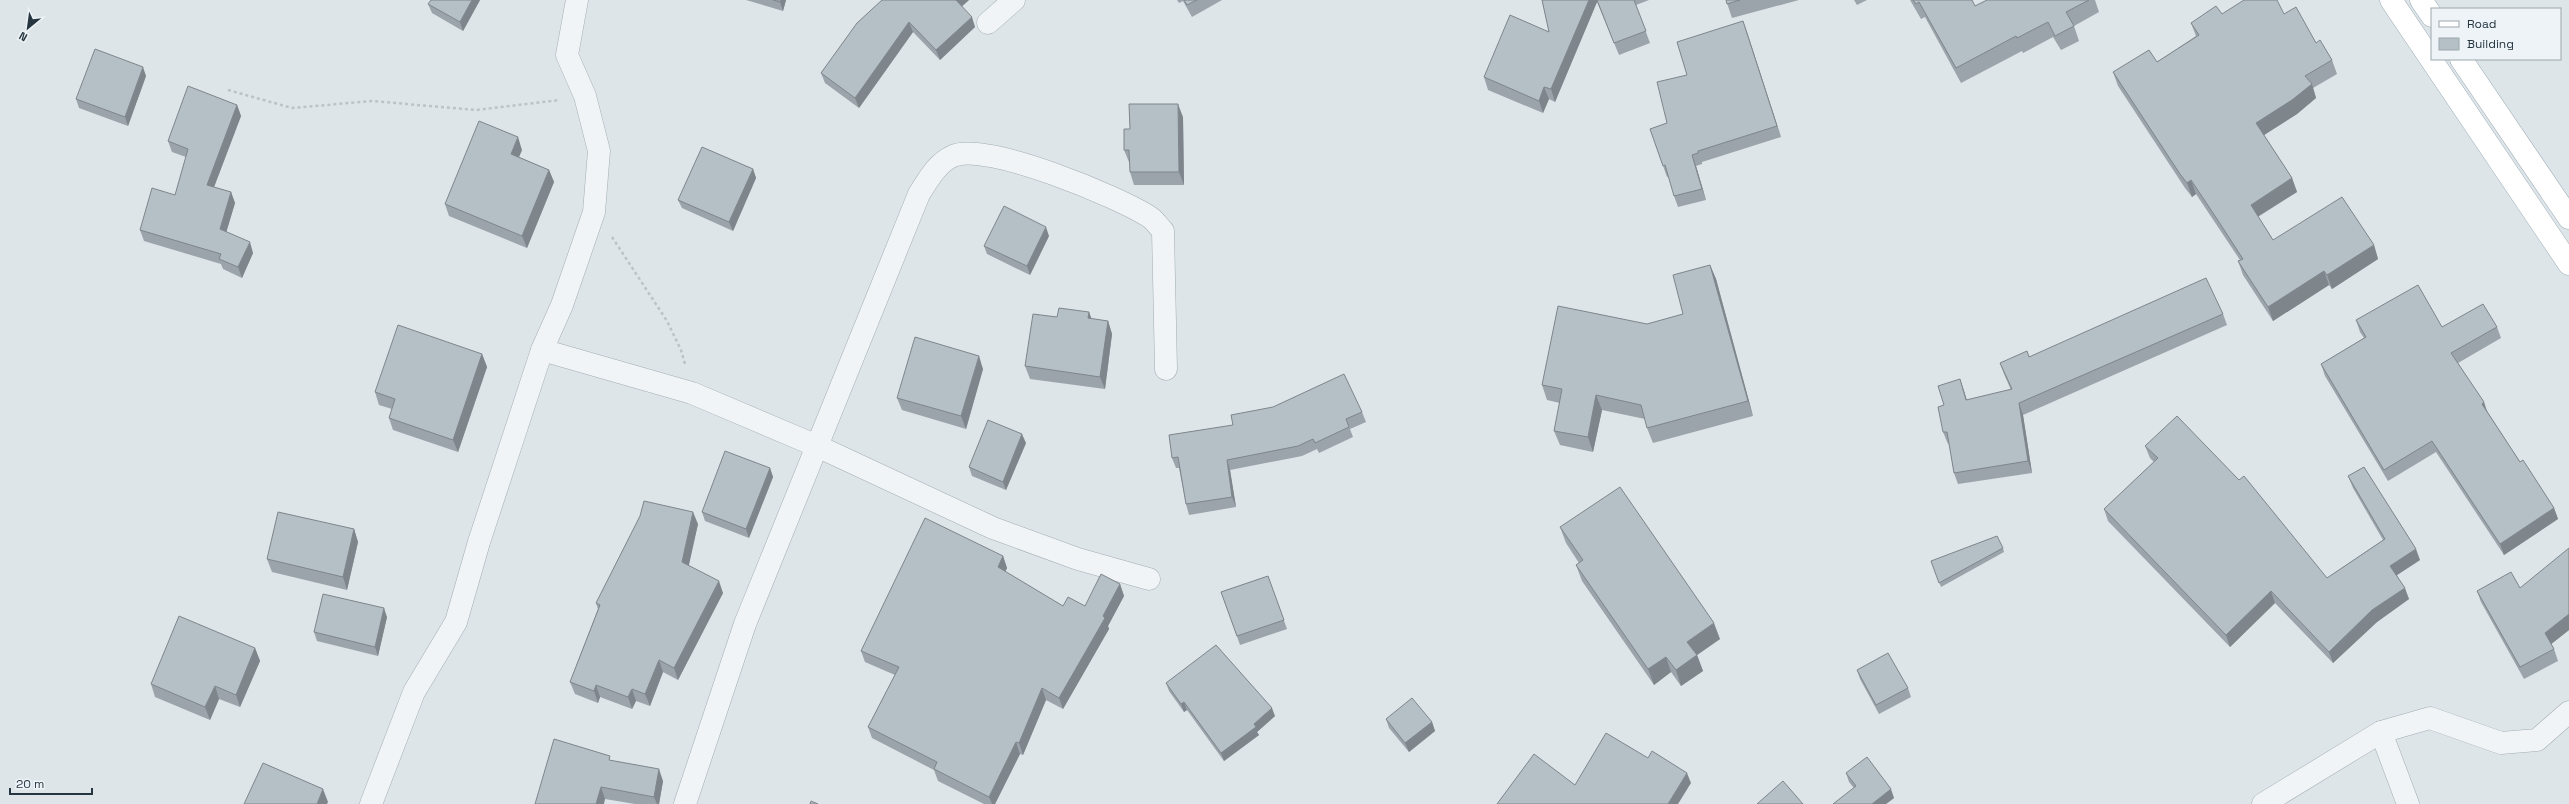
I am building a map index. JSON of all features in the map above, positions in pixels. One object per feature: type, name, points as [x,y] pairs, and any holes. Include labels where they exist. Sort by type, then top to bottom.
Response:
[{"type":"main road","points":[[2391,0],[2431,59]]},
{"type":"main road","points":[[2421,0],[2431,15]]},
{"type":"main road","points":[[2431,60],[2569,264]]},
{"type":"main road","points":[[2462,60],[2569,218]]},
{"type":"street","points":[[371,804],[414,692],[456,622],[478,542],[542,350],[562,304],[594,212],[599,151],[585,96],[568,55],[577,0]]},
{"type":"street","points":[[988,23],[1014,0]]},
{"type":"street","points":[[685,804],[744,624],[920,194],[933,172],[954,155],[984,154],[1040,169],[1120,200],[1152,219],[1163,231],[1166,369]]},
{"type":"street","points":[[542,350],[692,393],[817,446],[992,528],[1078,558],[1148,579]]},
{"type":"street","points":[[2263,804],[2381,732],[2430,718],[2501,743],[2537,740],[2569,712]]},
{"type":"street","points":[[2381,732],[2408,804]]},
{"type":"path","points":[[228,90],[292,108],[372,101],[476,110],[531,105],[585,96]]},
{"type":"path","points":[[594,212],[668,322],[681,350],[692,393]]},
{"type":"building","points":[[431,0],[472,0],[460,22],[428,4]]},
{"type":"building","points":[[882,0],[956,0],[972,17],[936,50],[909,22],[855,98],[821,73],[857,23]]},
{"type":"building","points":[[1184,0],[1197,0],[1187,5]]},
{"type":"building","points":[[1542,0],[1589,0],[1551,89],[1544,87],[1539,101],[1484,77],[1510,15],[1549,32]]},
{"type":"building","points":[[1597,0],[1634,0],[1646,31],[1614,43]]},
{"type":"building","points":[[1726,0],[1740,0],[1727,4]]},
{"type":"building","points":[[1913,0],[1972,0],[1975,6],[1987,0],[2089,0],[2066,12],[2074,26],[2055,36],[2048,22],[2017,38],[2016,36],[1956,68],[1919,2],[1916,4]]},
{"type":"building","points":[[2244,0],[2277,0],[2284,14],[2296,7],[2316,43],[2320,40],[2332,60],[2305,76],[2312,84],[2292,100],[2256,123],[2292,178],[2251,205],[2273,240],[2342,197],[2374,245],[2327,275],[2324,271],[2268,307],[2238,261],[2243,259],[2217,219],[2191,180],[2187,183],[2180,174],[2113,72],[2149,50],[2157,62],[2199,35],[2191,23],[2216,6],[2222,14]]},
{"type":"building","points":[[1743,21],[1777,126],[1698,151],[1698,153],[1692,155],[1702,189],[1674,196],[1665,165],[1663,166],[1650,129],[1667,123],[1657,82],[1687,75],[1677,42]]},
{"type":"building","points":[[95,49],[143,67],[125,117],[76,99]]},
{"type":"building","points":[[188,86],[237,105],[207,185],[231,192],[220,229],[250,242],[238,267],[219,259],[221,254],[140,230],[152,188],[175,195],[188,149],[168,141]]},
{"type":"building","points":[[1129,104],[1178,104],[1179,172],[1130,172],[1129,150],[1124,150],[1124,129],[1130,129]]},
{"type":"building","points":[[479,121],[518,137],[511,154],[549,170],[522,236],[445,204]]},
{"type":"building","points":[[702,147],[753,169],[729,222],[678,200]]},
{"type":"building","points":[[1004,206],[1046,227],[1027,266],[984,246]]},
{"type":"building","points":[[1710,265],[1748,401],[1647,428],[1641,405],[1596,395],[1588,437],[1554,431],[1562,389],[1542,385],[1558,306],[1647,324],[1683,314],[1673,275]]},
{"type":"building","points":[[2206,278],[2223,314],[2019,403],[2028,461],[1954,473],[1947,432],[1943,432],[1938,407],[1944,405],[1938,386],[1960,379],[1966,400],[2012,389],[2000,363],[2027,351],[2029,357]]},
{"type":"building","points":[[2418,285],[2442,327],[2483,304],[2497,327],[2451,353],[2484,402],[2482,404],[2520,462],[2523,460],[2554,508],[2500,544],[2432,441],[2384,470],[2321,364],[2366,337],[2356,320]]},
{"type":"building","points":[[1059,308],[1089,312],[1088,318],[1108,321],[1100,377],[1025,366],[1033,314],[1057,317]]},
{"type":"building","points":[[398,325],[482,354],[453,440],[389,418],[395,399],[375,392]]},
{"type":"building","points":[[915,337],[979,356],[961,416],[897,398]]},
{"type":"building","points":[[1344,374],[1362,412],[1346,419],[1349,427],[1315,443],[1313,439],[1298,446],[1227,460],[1232,497],[1186,504],[1178,457],[1172,458],[1169,435],[1233,425],[1231,415],[1273,407]]},
{"type":"building","points":[[2177,416],[2239,480],[2244,476],[2327,578],[2385,539],[2348,476],[2364,467],[2416,549],[2390,566],[2405,588],[2372,610],[2329,652],[2271,591],[2226,635],[2104,509],[2158,458],[2145,446]]},
{"type":"building","points":[[988,420],[1022,434],[1003,482],[969,467]]},
{"type":"building","points":[[725,451],[770,468],[746,529],[702,512]]},
{"type":"building","points":[[1620,487],[1714,623],[1687,642],[1697,655],[1676,670],[1666,657],[1648,669],[1576,565],[1583,560],[1560,527]]},
{"type":"building","points":[[644,501],[693,512],[682,562],[719,581],[674,668],[659,660],[645,694],[632,689],[628,697],[596,685],[594,691],[570,682],[600,605],[596,603],[640,516]]},
{"type":"building","points":[[278,512],[354,529],[343,577],[267,559]]},
{"type":"building","points":[[925,518],[1003,556],[998,567],[1063,606],[1068,597],[1085,606],[1101,574],[1120,584],[1103,616],[1105,618],[1059,698],[1042,688],[1019,743],[1016,742],[989,797],[934,769],[937,762],[868,727],[899,667],[861,651]]},
{"type":"building","points":[[1997,536],[2003,548],[1939,583],[1931,561]]},
{"type":"building","points":[[2569,548],[2569,614],[2545,633],[2554,649],[2520,667],[2477,591],[2511,572],[2520,588]]},
{"type":"building","points":[[1268,576],[1284,620],[1237,636],[1221,592]]},
{"type":"building","points":[[323,594],[384,608],[375,647],[314,632]]},
{"type":"building","points":[[179,616],[255,648],[236,695],[215,686],[205,707],[151,684]]},
{"type":"building","points":[[1216,645],[1272,708],[1254,724],[1256,727],[1221,753],[1184,702],[1181,704],[1166,683]]},
{"type":"building","points":[[1888,653],[1908,688],[1876,705],[1857,670]]},
{"type":"building","points":[[1412,698],[1432,722],[1405,743],[1386,719]]},
{"type":"building","points":[[1606,733],[1648,758],[1652,751],[1687,773],[1668,804],[1497,804],[1534,754],[1575,785]]},
{"type":"building","points":[[554,739],[610,756],[609,760],[659,769],[654,797],[601,787],[596,804],[535,804]]},
{"type":"building","points":[[1867,757],[1891,789],[1872,804],[1833,804],[1856,786],[1846,773]]},
{"type":"building","points":[[263,763],[323,789],[317,804],[244,804]]},
{"type":"building","points":[[1783,781],[1803,804],[1757,804]]},
{"type":"building","points":[[811,801],[818,804],[810,804]]}]
